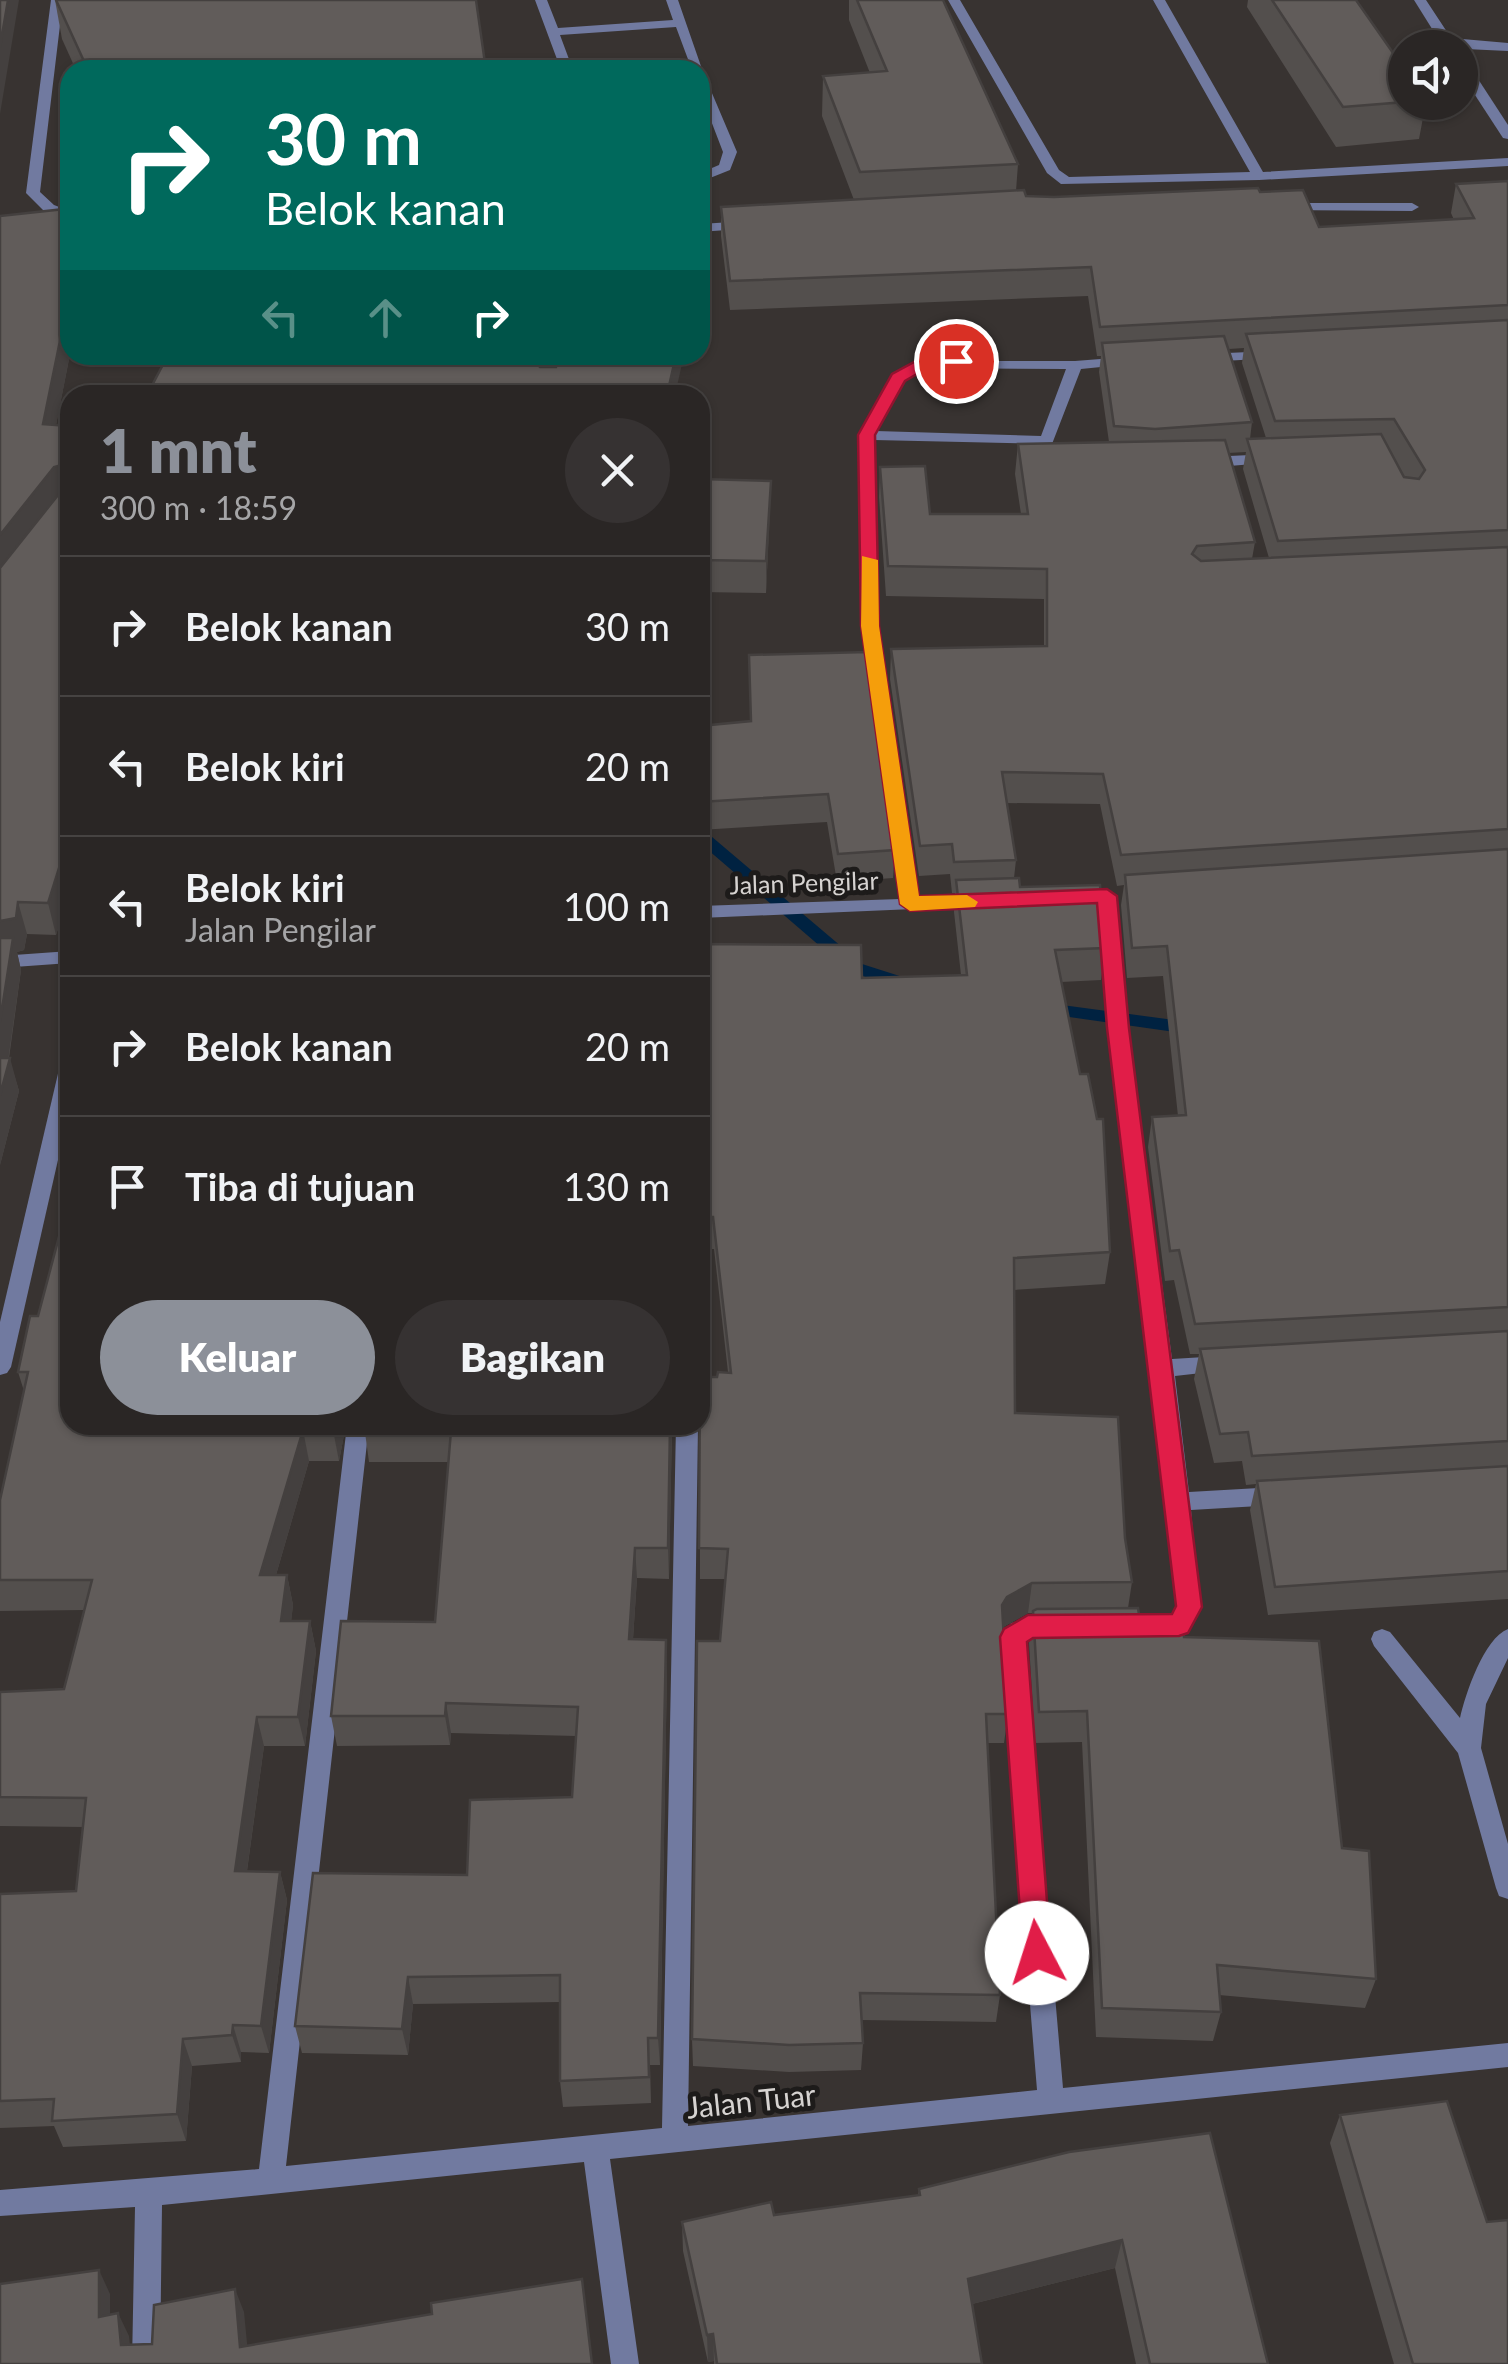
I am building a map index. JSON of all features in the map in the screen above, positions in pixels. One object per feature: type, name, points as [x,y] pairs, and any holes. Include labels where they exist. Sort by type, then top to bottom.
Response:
[{"type":"street","points":[[58,0],[33,193],[60,212]]},
{"type":"street","points":[[541,0],[565,60]]},
{"type":"street","points":[[672,0],[694,60]]},
{"type":"street","points":[[954,0],[1054,173],[1066,181],[1259,176],[1508,162]]},
{"type":"street","points":[[1159,0],[1259,176]]},
{"type":"street","points":[[1420,0],[1439,30]]},
{"type":"street","points":[[555,32],[680,23]]},
{"type":"street","points":[[1478,46],[1508,47]]},
{"type":"street","points":[[1478,89],[1508,134]]},
{"type":"street","points":[[710,100],[730,152],[725,167],[710,174]]},
{"type":"street","points":[[1276,206],[1412,207]]},
{"type":"street","points":[[710,227],[758,225]]},
{"type":"street","points":[[1179,359],[1286,354]]},
{"type":"street","points":[[1228,357],[1234,374]]},
{"type":"street","points":[[910,904],[870,626],[866,435],[898,378],[922,364],[1075,365],[1143,360]]},
{"type":"street","points":[[552,385],[557,365]]},
{"type":"street","points":[[866,435],[1052,446],[1075,365]]},
{"type":"street","points":[[1256,442],[1262,460]]},
{"type":"street","points":[[1211,461],[1281,459]]},
{"type":"street","points":[[1229,461],[1234,478]]},
{"type":"street","points":[[1080,898],[1116,895],[1118,1028],[1179,1502],[1188,1617],[1179,1625],[1128,1626]]},
{"type":"street","name":"Jalan Pengilar","points":[[710,912],[1004,900]]},
{"type":"street","points":[[0,962],[60,958]]},
{"type":"street","points":[[0,1367],[60,1109]]},
{"type":"street","points":[[1163,1368],[1240,1363]]},
{"type":"street","points":[[271,2180],[357,1435]]},
{"type":"street","points":[[675,2140],[688,1435]]},
{"type":"street","points":[[1179,1502],[1295,1495]]},
{"type":"street","points":[[1050,2102],[1023,1804],[1014,1637],[1028,1626],[1088,1626]]},
{"type":"street","points":[[1508,1639],[1471,1706],[1469,1748],[1508,1888]]},
{"type":"street","points":[[1382,1640],[1469,1748]]},
{"type":"street","name":"Jalan Tuar","points":[[0,2204],[149,2193],[1508,2055]]},
{"type":"street","points":[[595,2146],[625,2364]]},
{"type":"street","points":[[146,2364],[149,2193]]},
{"type":"building","points":[[0,0],[8,0],[0,47]]},
{"type":"building","points":[[56,0],[476,0],[485,60],[83,60]]},
{"type":"building","points":[[857,0],[943,0],[1018,164],[860,172],[823,76],[887,71]]},
{"type":"building","points":[[1272,0],[1356,0],[1388,46],[1388,103],[1343,107]]},
{"type":"building","points":[[1508,181],[1508,305],[1100,327],[1091,267],[730,281],[721,207],[1024,190],[1026,196],[1054,197],[1258,188],[1260,192],[1303,190],[1319,227],[1474,218],[1456,184]]},
{"type":"building","points":[[60,210],[60,341],[43,424],[60,425],[60,465],[54,467],[0,535],[0,216]]},
{"type":"building","points":[[1508,320],[1508,530],[1278,541],[1247,439],[1381,434],[1404,477],[1419,479],[1425,470],[1394,419],[1275,421],[1246,334]]},
{"type":"building","points":[[1224,336],[1252,422],[1155,429],[1114,426],[1102,343]]},
{"type":"building","points":[[163,365],[674,365],[669,385],[152,385]]},
{"type":"building","points":[[1225,440],[1255,542],[1197,546],[1192,554],[1201,561],[1508,547],[1508,829],[1121,855],[1103,774],[1002,772],[1016,860],[954,862],[952,844],[920,846],[891,649],[1047,646],[1047,569],[888,566],[880,467],[925,466],[930,514],[1028,514],[1018,444]]},
{"type":"building","points":[[710,479],[771,481],[766,561],[710,560]]},
{"type":"building","points":[[60,493],[60,868],[48,903],[18,902],[16,918],[0,921],[0,568]]},
{"type":"building","points":[[867,652],[895,850],[838,854],[828,794],[710,801],[710,725],[751,721],[749,655]]},
{"type":"building","points":[[1508,849],[1508,1307],[1195,1324],[1179,1250],[1170,1251],[1152,1117],[1186,1115],[1167,946],[1132,948],[1125,875]]},
{"type":"building","points":[[1019,878],[1020,887],[1100,885],[1105,948],[1055,950],[1080,1074],[1088,1074],[1097,1119],[1103,1119],[1110,1252],[1014,1258],[1015,1413],[1118,1417],[1125,1538],[1132,1582],[1032,1583],[1007,1597],[1002,1605],[1008,1714],[986,1714],[1000,1995],[860,1993],[863,2043],[789,2045],[692,2039],[697,1641],[720,1641],[728,1549],[699,1548],[700,1435],[710,1435],[710,1377],[717,1377],[718,1372],[731,1373],[710,1217],[710,944],[861,945],[862,978],[967,975],[956,880]]},
{"type":"building","points":[[0,938],[13,938],[0,1022]]},
{"type":"building","points":[[0,1058],[10,1058],[0,1095]]},
{"type":"building","points":[[60,1233],[60,1435],[302,1435],[260,1575],[287,1575],[281,1621],[310,1621],[298,1717],[257,1717],[235,1871],[280,1872],[261,2026],[233,2025],[232,2035],[183,2039],[177,2114],[52,2121],[54,2099],[0,2101],[0,1894],[76,1891],[86,1798],[0,1797],[0,1692],[64,1689],[92,1580],[0,1580],[0,1500],[28,1372],[18,1372],[30,1316],[38,1316]]},
{"type":"building","points":[[1508,1331],[1508,1441],[1252,1456],[1248,1432],[1220,1434],[1200,1349]]},
{"type":"building","points":[[451,1435],[670,1435],[668,1548],[635,1548],[629,1639],[666,1640],[658,2038],[648,2038],[649,2077],[560,2081],[560,1975],[408,1977],[402,2029],[295,2026],[313,1873],[467,1875],[470,1800],[572,1797],[578,1707],[446,1703],[445,1716],[331,1716],[341,1621],[435,1622]]},
{"type":"building","points":[[1508,1466],[1508,1571],[1275,1587],[1257,1481]]},
{"type":"building","points":[[1138,1608],[1140,1621],[1182,1620],[1184,1637],[1319,1641],[1342,1848],[1369,1851],[1376,1979],[1217,1965],[1221,2012],[1102,2008],[1087,1711],[1039,1712],[1033,1611]]},
{"type":"building","points":[[1447,2101],[1487,2222],[1508,2220],[1508,2364],[1413,2364],[1340,2115]]},
{"type":"building","points":[[1210,2133],[1268,2364],[1150,2364],[1122,2240],[968,2279],[982,2364],[717,2364],[713,2334],[707,2335],[682,2222],[771,2202],[774,2215],[920,2195],[919,2189],[1069,2152]]},
{"type":"building","points":[[99,2270],[99,2317],[118,2313],[121,2345],[152,2344],[154,2305],[235,2289],[240,2347],[432,2314],[431,2303],[582,2279],[592,2364],[0,2364],[0,2284]]},
{"type":"waterway","points":[[710,844],[856,968],[903,983]]},
{"type":"waterway","points":[[1047,1009],[1189,1028]]},
{"type":"slow traffic","points":[[869,560],[870,626],[910,904],[967,902]]},
{"type":"route","points":[[956,361],[922,364],[898,378],[866,435],[870,626],[910,904],[1107,896],[1118,984],[1118,1028],[1163,1368],[1189,1607],[1188,1617],[1179,1625],[1028,1626],[1018,1630],[1014,1637],[1023,1804],[1037,1953]]}]
